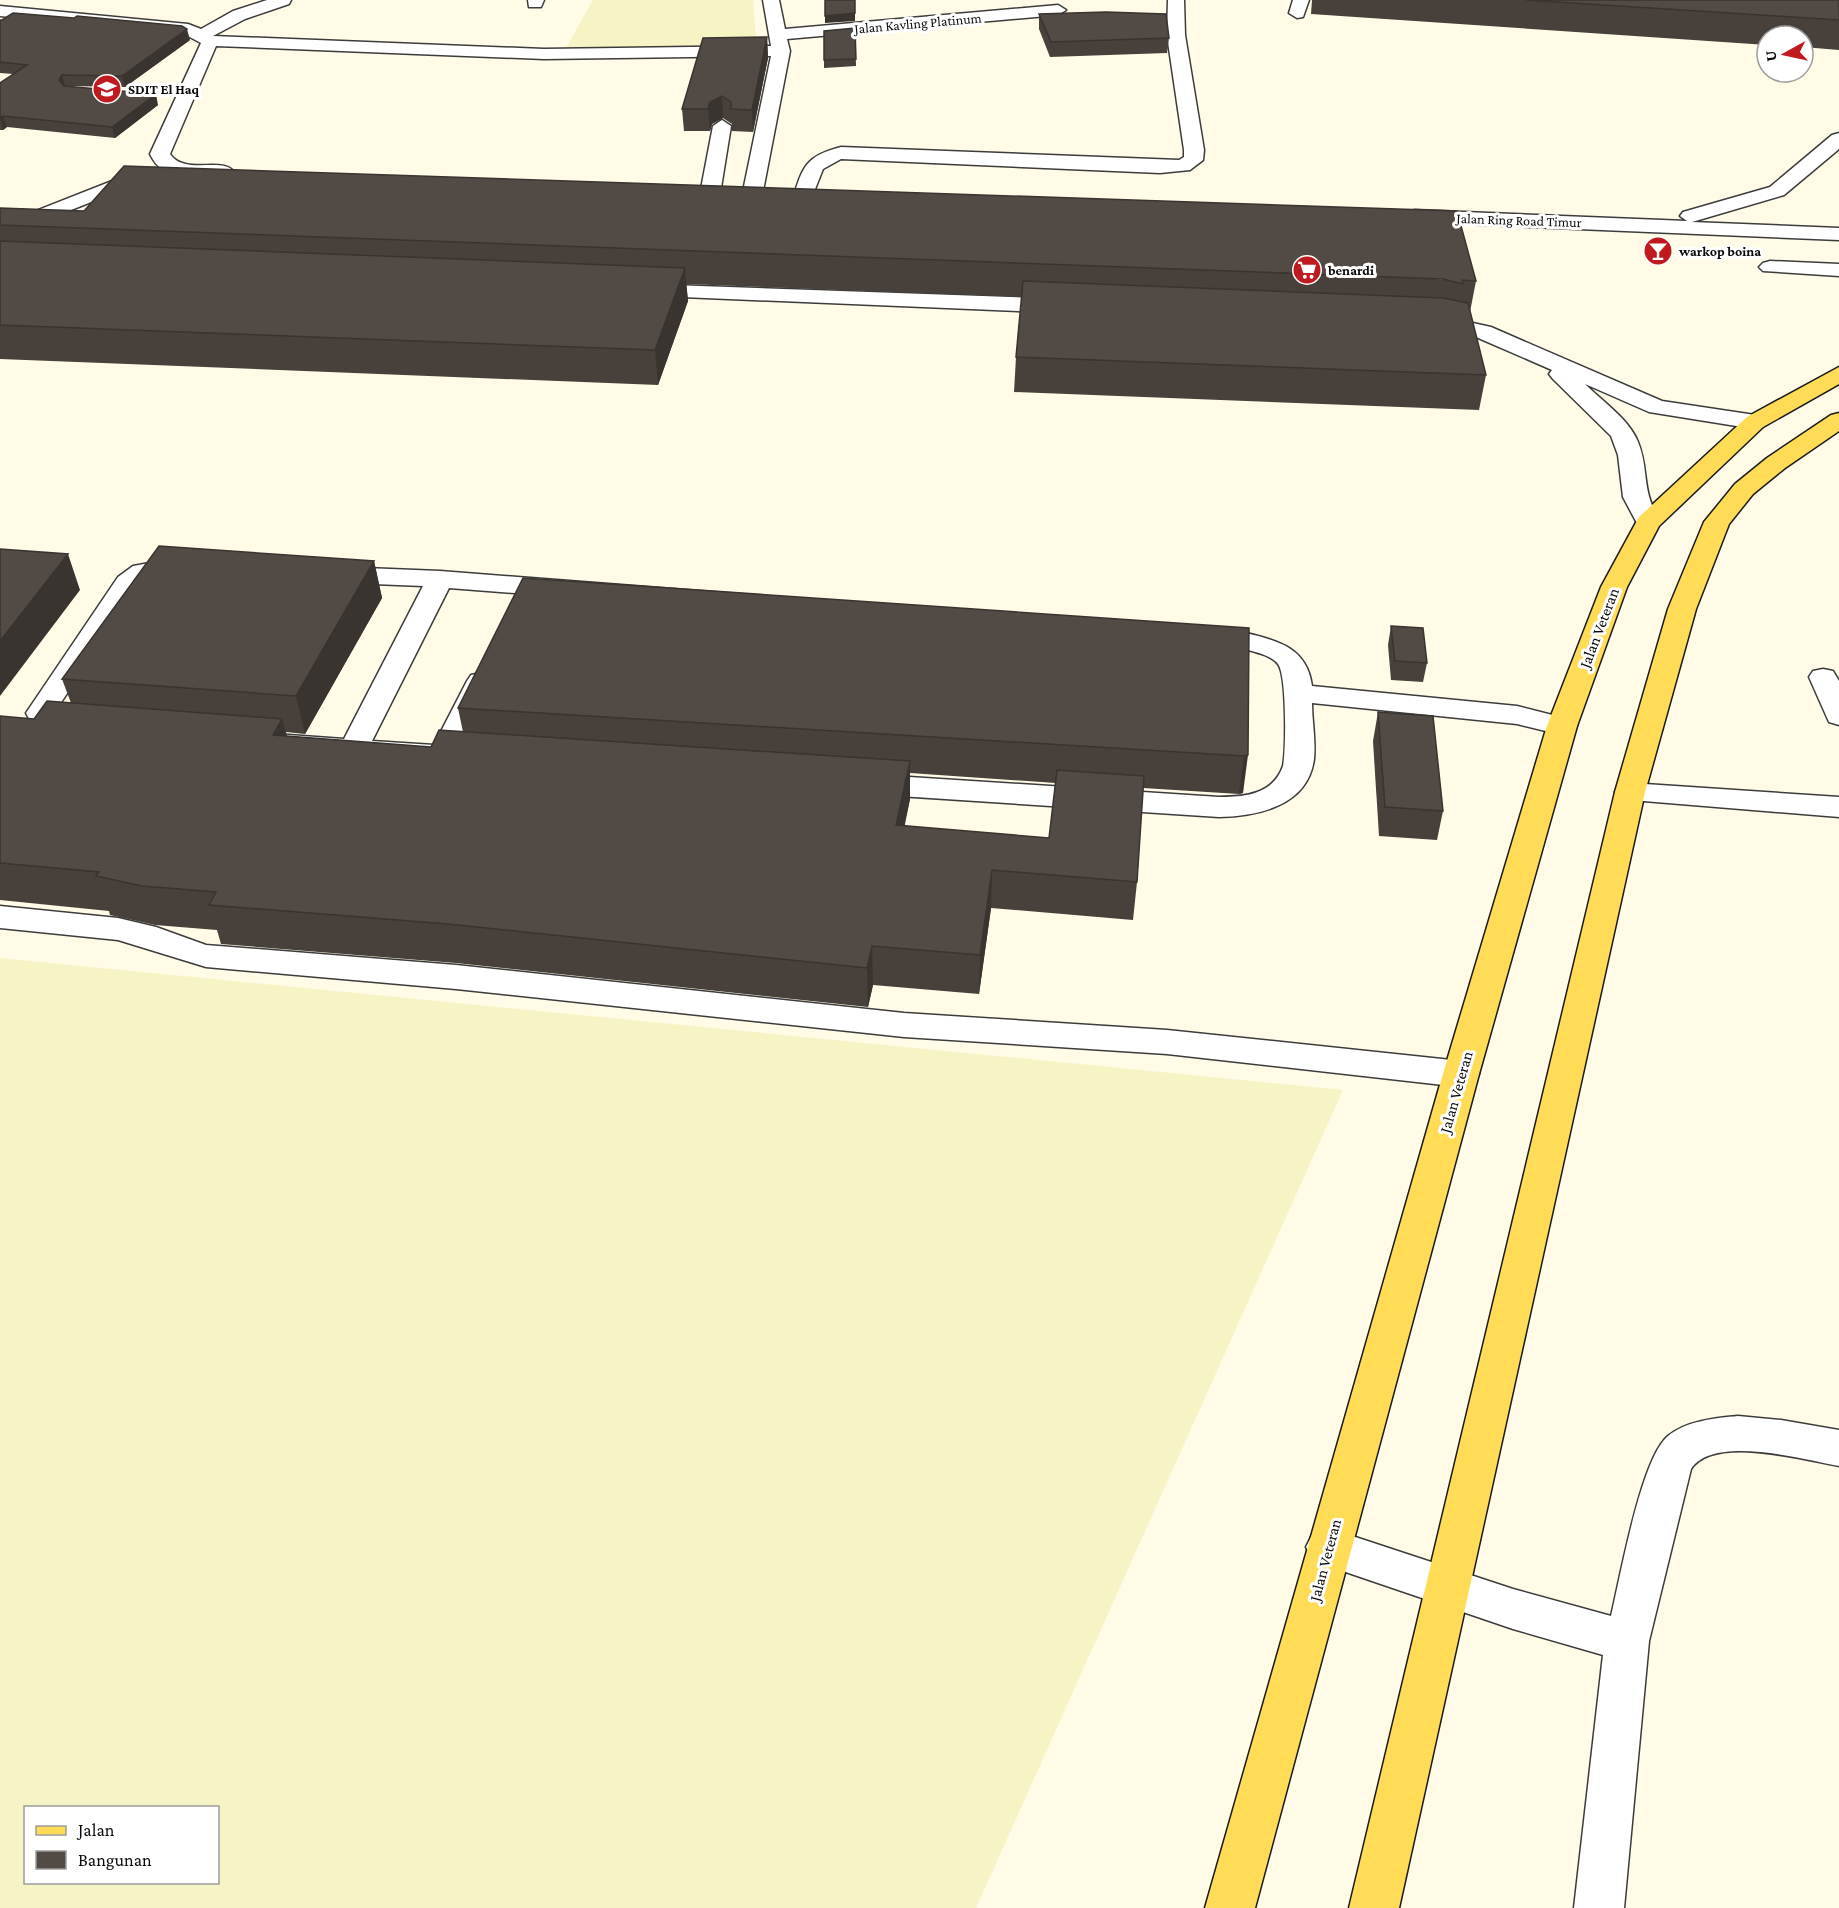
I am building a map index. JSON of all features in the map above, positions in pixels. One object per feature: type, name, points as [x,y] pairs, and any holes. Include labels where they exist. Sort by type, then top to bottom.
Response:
[{"type":"main road","name":"Jalan Veteran","points":[[1230,1908],[1328,1547],[1451,1072],[1537,719],[1648,522],[1755,422],[1839,374]]},
{"type":"main road","points":[[1374,1908],[1630,792],[1682,609],[1717,522],[1744,489],[1776,463],[1839,420]]},
{"type":"street","points":[[239,172],[192,170],[169,165],[162,160],[160,154],[177,97],[206,38],[240,15],[283,0]]},
{"type":"street","points":[[752,196],[779,43],[771,0]]},
{"type":"street","points":[[803,198],[813,165],[823,157],[841,153],[1160,167],[1183,166],[1193,160],[1194,150],[1176,35],[1176,0]]},
{"type":"street","name":"Jalan Kavling Platinum","points":[[206,38],[544,54],[779,43],[1058,10]]},
{"type":"street","points":[[0,11],[95,12],[188,29],[206,38]]},
{"type":"street","points":[[710,194],[722,126]]},
{"type":"street","points":[[1674,226],[1676,220],[1777,191],[1839,139]]},
{"type":"street","points":[[0,232],[169,165]]},
{"type":"street","points":[[686,193],[827,199]]},
{"type":"street","name":"Jalan Ring Road Timur","points":[[1395,215],[1839,234]]},
{"type":"street","points":[[1770,267],[1839,270]]},
{"type":"street","points":[[617,288],[1081,306]]},
{"type":"street","points":[[1414,320],[1445,323],[1483,332],[1545,357],[1600,394],[1676,411],[1755,422]]},
{"type":"street","points":[[1600,394],[1614,423],[1629,444],[1633,496],[1648,522]]},
{"type":"street","points":[[149,569],[440,579],[522,596],[1246,641],[1279,652],[1288,658],[1293,666],[1298,693],[1298,767],[1290,782],[1266,802],[1243,807],[1219,807],[546,764],[444,754],[66,729],[45,724],[40,713],[132,576],[149,569]]},
{"type":"street","points":[[354,748],[440,579]]},
{"type":"street","points":[[444,754],[491,659]]},
{"type":"street","points":[[1823,677],[1839,716]]},
{"type":"street","points":[[1298,693],[1537,719]]},
{"type":"street","points":[[1630,792],[1839,807]]},
{"type":"street","points":[[0,917],[87,924],[136,932],[193,954],[206,956],[456,977],[904,1025],[1167,1042],[1451,1072]]},
{"type":"street","points":[[1599,1908],[1627,1641],[1660,1497],[1668,1472],[1682,1449],[1704,1439],[1735,1434],[1839,1448]]},
{"type":"street","points":[[1328,1547],[1513,1609],[1627,1641]]},
{"type":"shaded area","points":[[593,0],[753,0],[757,50],[566,48]]},
{"type":"shaded area","points":[[0,958],[1343,1090],[976,1908],[0,1908]]},
{"type":"building","points":[[825,0],[855,0],[855,13],[825,16]]},
{"type":"building","points":[[1526,0],[1839,0],[1839,20]]},
{"type":"building","points":[[1106,12],[1166,14],[1169,38],[1051,42],[1039,14]]},
{"type":"building","points":[[13,13],[74,18],[77,16],[182,26],[187,29],[122,76],[62,75],[59,80],[64,86],[156,94],[112,127],[3,116],[0,118],[0,83],[27,65],[0,62],[0,20]]},
{"type":"building","points":[[855,28],[856,59],[824,60],[824,31]]},
{"type":"building","points":[[767,37],[752,110],[731,109],[731,102],[722,96],[710,102],[708,109],[682,109],[703,38]]},
{"type":"building","points":[[124,166],[1457,211],[1476,281],[1462,280],[1463,284],[1443,279],[0,225],[0,208],[84,211]]},
{"type":"building","points":[[0,241],[685,268],[655,350],[0,325]]},
{"type":"building","points":[[1023,281],[1443,298],[1468,303],[1486,375],[1016,357]]},
{"type":"building","points":[[159,546],[374,561],[296,696],[62,679]]},
{"type":"building","points":[[0,549],[68,554],[0,641]]},
{"type":"building","points":[[523,578],[1249,628],[1248,755],[458,708]]},
{"type":"building","points":[[1391,626],[1423,628],[1427,663],[1395,661]]},
{"type":"building","points":[[47,701],[282,719],[273,735],[431,747],[439,730],[910,761],[896,825],[1049,838],[1057,770],[1144,776],[1137,882],[992,870],[980,955],[872,946],[867,968],[448,924],[209,905],[216,892],[142,886],[96,876],[99,872],[0,863],[0,716],[34,719]]},
{"type":"building","points":[[1378,712],[1433,716],[1443,811],[1385,807]]},
{"type":"place","name":"SDIT El Haq","points":[[107,89]]},
{"type":"place","name":"warkop boina","points":[[1658,251]]},
{"type":"place","name":"benardi","points":[[1307,270]]}]
